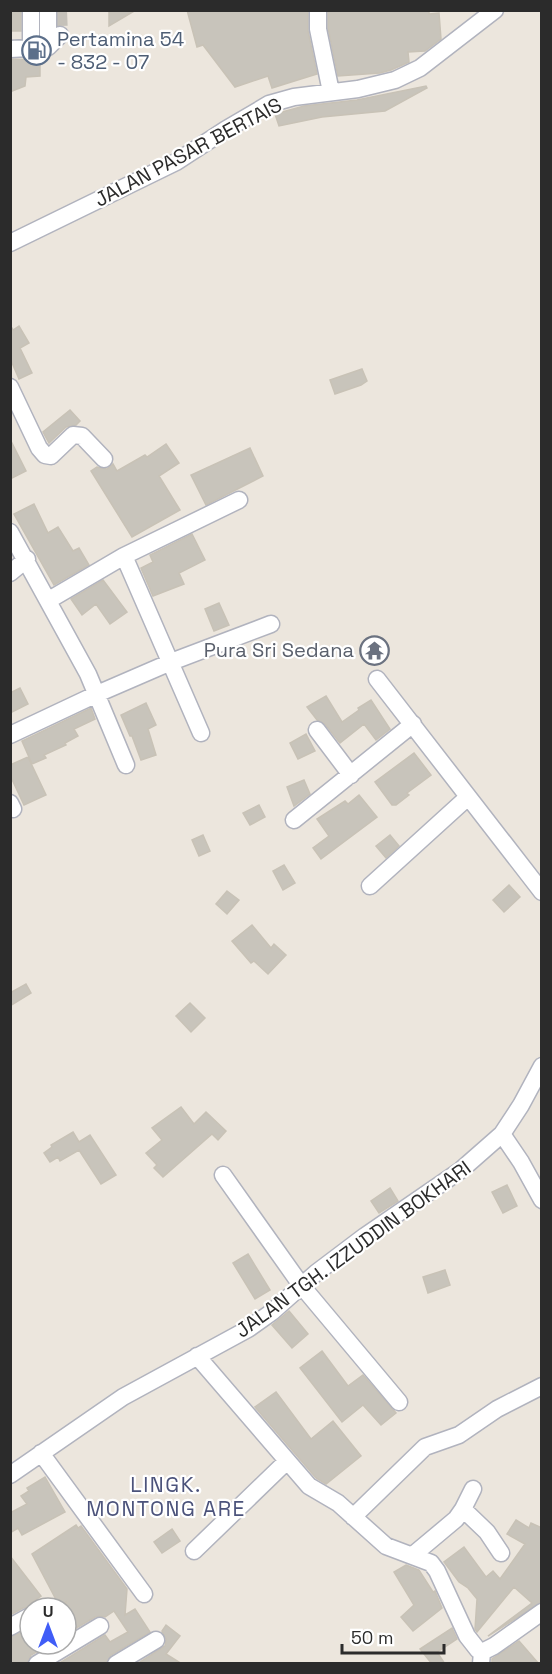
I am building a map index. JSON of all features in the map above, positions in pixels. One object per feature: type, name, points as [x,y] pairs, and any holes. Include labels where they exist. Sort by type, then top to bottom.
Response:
[{"type":"street","points":[[31,10],[46,44]]},
{"type":"street","points":[[46,44],[48,10]]},
{"type":"street","points":[[318,10],[318,29],[331,92]]},
{"type":"street","name":"JALAN PASAR BERTAIS","points":[[10,243],[176,162],[269,104],[294,97],[358,89],[396,80],[420,68],[495,10]]},
{"type":"street","points":[[10,49],[46,44]]},
{"type":"street","points":[[10,387],[39,448],[45,455],[51,456],[73,435],[77,434],[82,436],[104,459]]},
{"type":"street","points":[[49,600],[124,556],[239,500]]},
{"type":"street","points":[[10,532],[27,559],[97,694],[126,765]]},
{"type":"street","points":[[124,556],[201,733]]},
{"type":"street","points":[[10,573],[27,559]]},
{"type":"street","points":[[10,735],[171,662],[271,624]]},
{"type":"street","points":[[377,680],[542,892]]},
{"type":"street","points":[[294,820],[413,724]]},
{"type":"street","points":[[317,730],[351,776]]},
{"type":"street","points":[[370,886],[468,797]]},
{"type":"street","name":"JALAN TGH. IZZUDDIN BOKHARI","points":[[10,1475],[123,1397],[248,1329],[365,1236],[461,1170],[489,1148],[502,1134],[541,1070]]},
{"type":"street","points":[[502,1134],[542,1200]]},
{"type":"street","points":[[223,1175],[301,1285],[399,1402]]},
{"type":"street","points":[[197,1356],[309,1486],[338,1503],[386,1546],[431,1563],[437,1571],[467,1636],[482,1658],[494,1646],[542,1612]]},
{"type":"street","points":[[353,1517],[419,1451],[431,1444],[459,1435],[497,1409],[542,1386]]},
{"type":"street","points":[[41,1453],[144,1594]]},
{"type":"street","points":[[195,1551],[287,1461]]},
{"type":"street","points":[[413,1555],[456,1519],[473,1489]]},
{"type":"street","points":[[463,1509],[486,1532],[501,1553]]},
{"type":"street","points":[[37,1664],[100,1626]]},
{"type":"street","points":[[116,1664],[156,1640]]},
{"type":"building","points":[[10,10],[21,10],[21,31],[10,31]]},
{"type":"building","points":[[109,10],[136,10],[109,26]]},
{"type":"building","points":[[187,10],[308,10],[308,31],[317,74],[272,88],[268,76],[235,87],[203,45],[197,47]]},
{"type":"building","points":[[328,10],[429,10],[429,14],[439,13],[441,39],[425,51],[408,52],[409,62],[391,70],[338,76],[328,28]]},
{"type":"building","points":[[10,59],[40,60],[40,76],[26,77],[25,86],[10,92]]},
{"type":"building","points":[[426,86],[427,88],[385,111],[322,117],[279,126],[275,114],[304,106],[357,100]]},
{"type":"building","points":[[10,325],[13,330],[19,326],[29,343],[20,348],[32,373],[19,379],[10,358]]},
{"type":"building","points":[[362,369],[367,381],[335,394],[330,380]]},
{"type":"building","points":[[70,410],[80,421],[76,425],[66,427],[49,443],[43,432]]},
{"type":"building","points":[[10,439],[26,471],[10,479]]},
{"type":"building","points":[[166,444],[179,463],[159,476],[180,510],[132,537],[91,471],[97,467],[107,469],[113,464],[117,471],[145,455],[147,457]]},
{"type":"building","points":[[250,448],[263,476],[206,505],[191,475]]},
{"type":"building","points":[[34,504],[48,533],[58,527],[73,551],[79,548],[89,565],[54,585],[14,514]]},
{"type":"building","points":[[192,534],[205,560],[179,573],[184,584],[153,596],[141,568],[153,562],[150,555]]},
{"type":"building","points":[[103,580],[127,612],[110,624],[96,604],[82,615],[71,599]]},
{"type":"building","points":[[219,603],[229,625],[214,631],[205,609]]},
{"type":"building","points":[[20,688],[28,704],[10,713],[10,693]]},
{"type":"building","points":[[326,696],[342,722],[371,700],[390,729],[376,740],[364,724],[340,743],[307,707]]},
{"type":"building","points":[[146,703],[156,725],[148,729],[156,755],[141,760],[121,715]]},
{"type":"building","points":[[91,708],[95,719],[74,729],[78,736],[65,743],[66,745],[44,755],[46,758],[32,764],[22,741]]},
{"type":"building","points":[[306,734],[315,751],[298,759],[290,743]]},
{"type":"building","points":[[414,753],[431,775],[407,793],[409,795],[396,805],[392,805],[375,782]]},
{"type":"building","points":[[28,757],[46,795],[24,805],[10,775],[10,765]]},
{"type":"building","points":[[304,780],[310,794],[294,806],[287,787]]},
{"type":"building","points":[[359,795],[377,817],[321,859],[313,848],[329,836],[317,819],[345,801],[348,804]]},
{"type":"building","points":[[259,805],[265,817],[250,825],[243,813]]},
{"type":"building","points":[[203,835],[210,851],[199,856],[192,840]]},
{"type":"building","points":[[390,835],[399,846],[386,858],[376,846]]},
{"type":"building","points":[[284,865],[295,883],[283,890],[273,871]]},
{"type":"building","points":[[509,885],[520,897],[504,912],[493,900]]},
{"type":"building","points":[[227,891],[239,900],[227,914],[216,904]]},
{"type":"building","points":[[252,925],[271,948],[274,944],[286,955],[268,974],[254,961],[251,963],[232,941]]},
{"type":"building","points":[[26,984],[31,993],[10,1006],[10,993]]},
{"type":"building","points":[[190,1003],[205,1018],[191,1032],[176,1016]]},
{"type":"building","points":[[181,1107],[194,1124],[206,1112],[226,1131],[218,1140],[212,1134],[163,1177],[154,1168],[157,1165],[146,1153],[162,1140],[152,1128]]},
{"type":"building","points":[[73,1132],[79,1142],[90,1135],[116,1175],[101,1184],[79,1150],[60,1161],[58,1157],[50,1162],[44,1153],[52,1147],[51,1145]]},
{"type":"building","points":[[507,1185],[517,1206],[503,1213],[492,1192]]},
{"type":"building","points":[[390,1188],[398,1201],[379,1213],[371,1201]]},
{"type":"building","points":[[248,1254],[270,1290],[255,1299],[233,1263]]},
{"type":"building","points":[[445,1270],[450,1285],[428,1293],[423,1277]]},
{"type":"building","points":[[289,1311],[308,1334],[292,1348],[272,1325]]},
{"type":"building","points":[[322,1351],[348,1386],[363,1375],[396,1413],[381,1425],[363,1405],[342,1422],[300,1368]]},
{"type":"building","points":[[276,1392],[311,1439],[333,1421],[361,1456],[326,1484],[316,1478],[255,1407]]},
{"type":"building","points":[[45,1477],[65,1512],[22,1535],[18,1528],[10,1533],[10,1513],[27,1504],[21,1496],[29,1491],[27,1488]]},
{"type":"building","points":[[516,1520],[529,1528],[531,1523],[542,1528],[542,1602],[488,1636],[532,1603],[514,1587],[477,1632],[475,1629],[477,1599],[468,1588],[459,1582],[444,1562],[464,1547],[486,1577],[493,1571],[500,1579],[525,1544],[507,1534]]},
{"type":"building","points":[[76,1525],[78,1528],[81,1526],[127,1589],[125,1615],[135,1609],[150,1632],[111,1655],[106,1664],[58,1664],[71,1656],[78,1656],[78,1652],[105,1635],[110,1642],[128,1632],[114,1611],[105,1617],[95,1617],[78,1627],[78,1596],[54,1596],[32,1554]]},
{"type":"building","points":[[172,1529],[180,1541],[162,1553],[154,1542]]},
{"type":"building","points":[[10,1556],[41,1596],[18,1596],[18,1611],[10,1615]]},
{"type":"building","points":[[406,1565],[419,1570],[433,1592],[435,1591],[442,1608],[413,1631],[401,1617],[414,1605],[394,1572]]},
{"type":"building","points":[[166,1625],[180,1636],[166,1654],[182,1664],[137,1664],[165,1646],[166,1639],[162,1631]]},
{"type":"building","points":[[452,1628],[457,1639],[437,1652],[445,1664],[432,1664],[420,1649]]},
{"type":"building","points":[[18,1633],[18,1656],[31,1656],[27,1664],[10,1664],[10,1637]]},
{"type":"building","points":[[519,1641],[539,1664],[492,1664],[492,1659]]},
{"type":"tunnel","points":[[59,10],[60,35]]},
{"type":"place","name":"Pertamina 54 - 832 - 07","points":[[36,50]]},
{"type":"place","name":"Pura Sri Sedana","points":[[375,650]]},
{"type":"district","name":"LINGK. MONTONG ARE","points":[[166,1497]]}]
